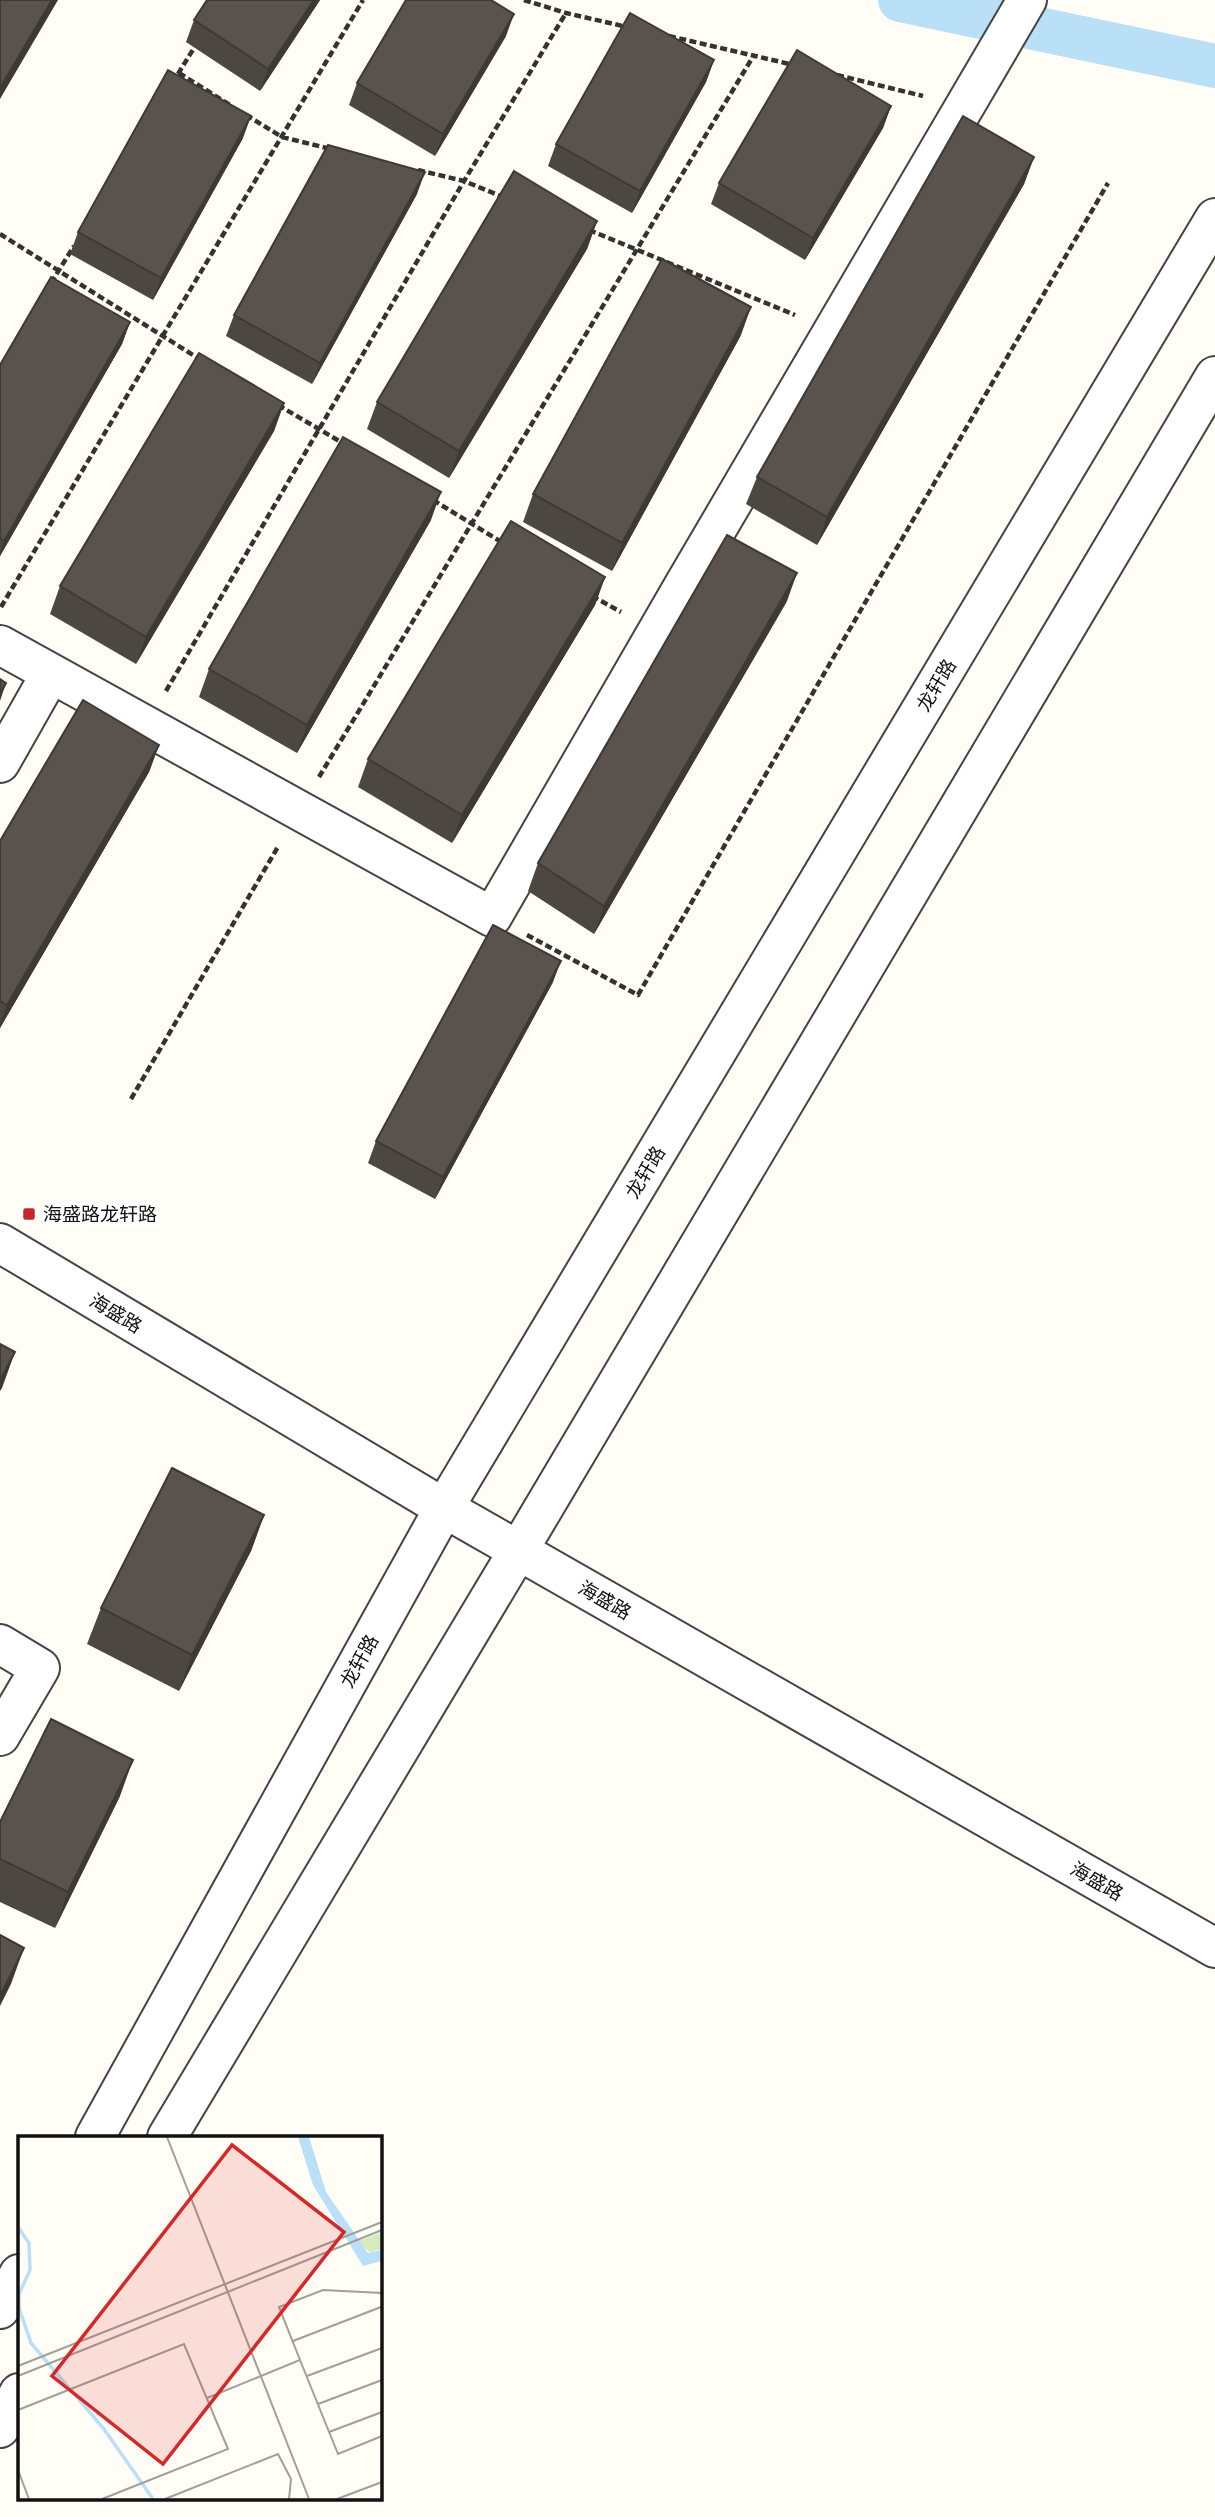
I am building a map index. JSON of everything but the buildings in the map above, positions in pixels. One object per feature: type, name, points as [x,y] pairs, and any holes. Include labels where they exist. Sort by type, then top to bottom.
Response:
[{"type":"street","points":[[0,645],[492,917],[654,632],[1027,0]]},
{"type":"street","name":"龙轩路","points":[[96,2136],[444,1508],[1215,218]]},
{"type":"street","points":[[168,2136],[1215,376]]},
{"type":"street","points":[[0,763],[51,673]]},
{"type":"street","name":"海盛路","points":[[0,1243],[518,1551],[1215,1948]]},
{"type":"street","points":[[0,1644],[40,1668],[0,1736]]},
{"type":"street","points":[[0,2309],[18,2276]]},
{"type":"path","points":[[0,608],[363,0]]},
{"type":"path","points":[[524,0],[566,13],[633,28]]},
{"type":"path","points":[[146,725],[464,181],[566,13]]},
{"type":"path","points":[[660,34],[806,68]]},
{"type":"path","points":[[172,85],[198,42]]},
{"type":"path","points":[[131,1099],[300,810],[754,55]]},
{"type":"path","points":[[179,73],[282,137],[334,149]]},
{"type":"path","points":[[833,74],[965,106]]},
{"type":"path","points":[[412,169],[464,181],[513,201]]},
{"type":"path","points":[[492,917],[638,995],[1108,183]]},
{"type":"path","points":[[588,230],[834,331]]},
{"type":"path","points":[[0,234],[210,365]]},
{"type":"path","points":[[51,284],[79,237]]},
{"type":"path","points":[[271,401],[354,451]]},
{"type":"path","points":[[425,495],[506,545]]},
{"type":"path","points":[[586,592],[654,632]]},
{"type":"waterway","points":[[900,0],[1215,66]]},
{"type":"place","name":"海盛路龙轩路","points":[[29,1214]]}]
